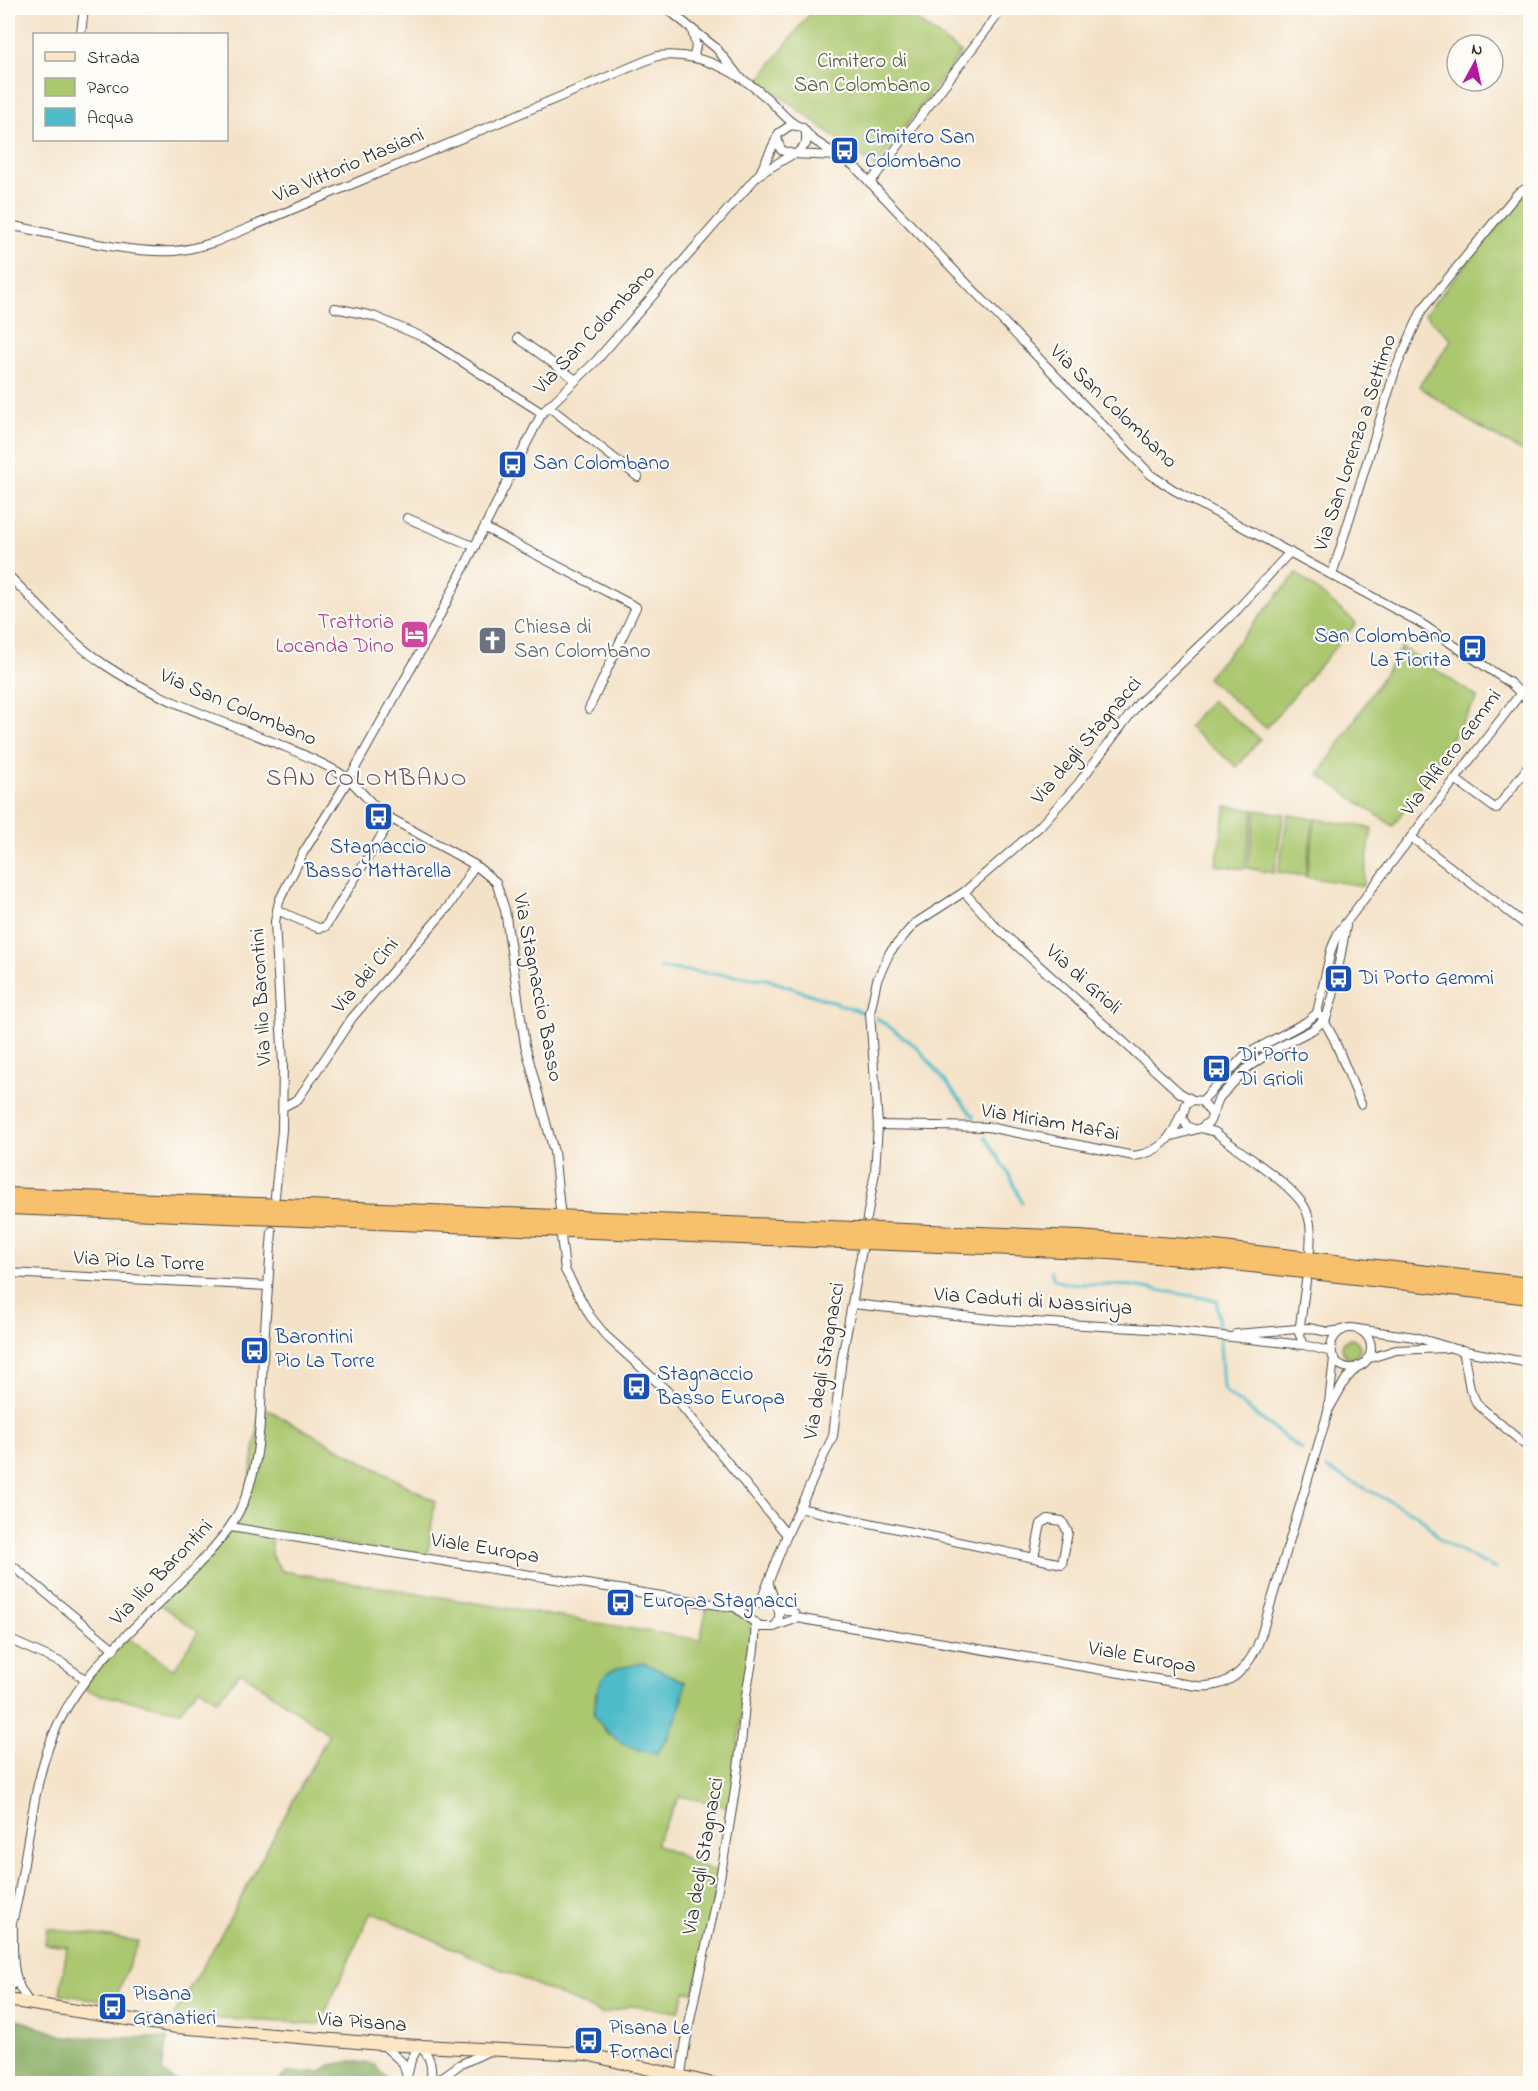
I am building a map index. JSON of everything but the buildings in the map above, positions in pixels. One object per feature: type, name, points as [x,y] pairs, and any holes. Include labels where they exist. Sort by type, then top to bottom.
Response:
[{"type":"highway","points":[[8,1195],[1078,1238],[1215,1248],[1530,1285]]},
{"type":"highway","points":[[8,1207],[1065,1249],[1225,1262],[1530,1297]]},
{"type":"main road","name":"Via Pisana","points":[[8,2000],[177,2028],[381,2044],[586,2054],[713,2084]]},
{"type":"street","points":[[81,33],[84,8]]},
{"type":"street","points":[[666,8],[716,48],[738,77]]},
{"type":"street","points":[[870,183],[1003,8]]},
{"type":"street","points":[[692,30],[696,46],[694,56],[738,77]]},
{"type":"street","points":[[707,61],[716,48]]},
{"type":"street","name":"Via Vittorio Masiani","points":[[8,225],[134,249],[175,251],[194,248],[215,242],[637,63],[672,54],[694,56]]},
{"type":"street","name":"Via San Colombano","points":[[738,77],[771,102],[780,115],[854,166],[1151,475],[1428,627],[1521,691],[1530,702]]},
{"type":"street","points":[[780,115],[778,136],[781,150],[795,154],[837,156]]},
{"type":"street","points":[[778,136],[784,127],[796,125]]},
{"type":"street","points":[[795,154],[806,144],[806,133]]},
{"type":"street","name":"Via San Colombano","points":[[8,575],[89,653],[119,674],[180,706],[330,767],[349,779],[432,631],[545,409],[596,361],[759,176],[778,136]]},
{"type":"street","name":"Via San Colombano","points":[[759,176],[795,154]]},
{"type":"street","name":"Via San Lorenzo a Settimo","points":[[1332,574],[1396,368],[1422,310],[1517,194],[1530,186]]},
{"type":"street","points":[[335,308],[373,316],[425,338],[545,409],[638,477]]},
{"type":"street","points":[[518,338],[576,380]]},
{"type":"street","points":[[407,518],[475,547]]},
{"type":"street","points":[[485,528],[636,607],[589,709]]},
{"type":"street","name":"Via degli Stagnacci","points":[[867,1218],[875,1172],[878,1125],[869,1027],[872,1002],[880,972],[890,952],[911,926],[936,907],[964,892],[1012,851],[1063,801],[1138,704],[1237,610],[1290,552]]},
{"type":"street","points":[[1521,691],[1530,681]]},
{"type":"street","name":"Via Alfiero Gemmi","points":[[1319,1010],[1333,944],[1521,691]]},
{"type":"street","points":[[1455,779],[1496,809],[1528,767],[1530,769]]},
{"type":"street","name":"Via Stagnaccio Basso","points":[[349,779],[371,805],[391,820],[488,873],[501,892],[525,1045],[554,1152],[560,1209]]},
{"type":"street","name":"Via Ilio Barontini","points":[[275,1196],[283,1107],[282,1020],[276,939],[277,910],[303,853],[340,789],[349,779]]},
{"type":"street","points":[[277,910],[318,928],[325,927],[391,820]]},
{"type":"street","name":"Via Alfiero Gemmi","points":[[1411,837],[1530,928]]},
{"type":"street","name":"Via dei Cini","points":[[283,1107],[298,1099],[352,1018],[449,906],[475,865]]},
{"type":"street","name":"Via di Grioli","points":[[964,892],[994,925],[1180,1093],[1197,1100]]},
{"type":"street","points":[[1198,1129],[1211,1115],[1222,1094],[1255,1062],[1323,1022],[1328,1015],[1333,996],[1346,926]]},
{"type":"street","points":[[1319,1010],[1323,1022],[1334,1039],[1361,1104]]},
{"type":"street","points":[[1172,1136],[1186,1104],[1197,1100],[1245,1055],[1311,1020],[1319,1010]]},
{"type":"street","points":[[1180,1093],[1185,1124],[1215,1132],[1299,1199],[1310,1221],[1310,1250]]},
{"type":"street","points":[[1197,1100],[1211,1115],[1215,1132]]},
{"type":"street","name":"Via Miriam Mafai","points":[[878,1125],[988,1127],[1130,1155],[1157,1149],[1172,1136],[1198,1129]]},
{"type":"street","name":"Via Ilio Barontini","points":[[8,1937],[50,1744],[60,1721],[86,1680],[230,1527],[248,1492],[257,1455],[272,1231]]},
{"type":"street","points":[[561,1236],[565,1270],[590,1316],[606,1336],[675,1398],[787,1535]]},
{"type":"street","name":"Via degli Stagnacci","points":[[681,2076],[689,2016],[717,1895],[740,1761],[755,1642],[753,1613],[770,1584],[787,1535],[832,1436],[842,1358],[862,1250]]},
{"type":"street","name":"Via Pio La Torre","points":[[8,1273],[268,1286]]},
{"type":"street","points":[[1304,1345],[1299,1337],[1299,1329],[1306,1281]]},
{"type":"street","name":"Via Caduti di Nassiriya","points":[[853,1304],[1000,1320],[1167,1330],[1304,1345],[1333,1355]]},
{"type":"street","points":[[1302,1304],[1314,1328]]},
{"type":"street","name":"Via Caduti di Nassiriya","points":[[1211,1335],[1314,1328],[1328,1332],[1342,1330]]},
{"type":"street","points":[[1357,1329],[1369,1341],[1370,1350],[1367,1359]]},
{"type":"street","points":[[1459,1349],[1403,1349],[1367,1359],[1358,1366],[1342,1365],[1333,1355],[1334,1338],[1342,1330],[1357,1329],[1414,1337],[1459,1349],[1530,1363]]},
{"type":"street","points":[[1459,1349],[1470,1389],[1477,1404],[1530,1449]]},
{"type":"street","name":"Viale Europa","points":[[772,1627],[798,1618],[1197,1686],[1219,1684],[1242,1671],[1256,1651],[1328,1412],[1333,1355]]},
{"type":"street","name":"Viale Europa","points":[[1328,1412],[1346,1379],[1358,1366]]},
{"type":"street","points":[[799,1508],[1062,1564],[1068,1532],[1062,1521],[1048,1519],[1041,1524],[1034,1558]]},
{"type":"street","name":"Viale Europa","points":[[230,1527],[734,1607],[759,1604]]},
{"type":"street","points":[[8,1562],[114,1649]]},
{"type":"street","points":[[755,1642],[780,1618],[770,1584]]},
{"type":"street","points":[[759,1604],[768,1602],[777,1606]]},
{"type":"street","name":"Viale Europa","points":[[777,1606],[793,1612],[798,1618]]},
{"type":"street","name":"Viale Europa","points":[[734,1607],[754,1621]]},
{"type":"street","points":[[754,1621],[761,1628],[772,1627]]},
{"type":"street","points":[[8,1639],[62,1663],[86,1680]]},
{"type":"street","name":"Via Ilio Barontini","points":[[13,1920],[15,1978],[22,1994],[31,2005]]},
{"type":"street","name":"Via Ilio Barontini","points":[[8,1992],[15,1978]]},
{"type":"street","points":[[381,2044],[400,2061],[408,2073]]},
{"type":"street","points":[[409,2084],[408,2073],[411,2060],[419,2046],[428,2055],[432,2084],[459,2065],[493,2049]]},
{"type":"green space","name":"Cimitero di San Colombano","points":[[814,8],[900,8],[961,53],[875,167],[759,80]]},
{"type":"green space","points":[[1530,193],[1530,456],[1471,422],[1419,386],[1452,340],[1425,314],[1522,197]]},
{"type":"green space","points":[[1297,573],[1356,623],[1266,728],[1207,678]]},
{"type":"green space","points":[[1402,647],[1478,698],[1393,826],[1319,775]]},
{"type":"green space","points":[[1211,700],[1260,739],[1237,767],[1188,727]]},
{"type":"green space","points":[[1226,806],[1254,810],[1244,869],[1216,865]]},
{"type":"green space","points":[[1256,810],[1284,814],[1274,873],[1247,868]]},
{"type":"green space","points":[[1288,815],[1314,819],[1305,876],[1278,872]]},
{"type":"green space","points":[[1316,819],[1372,828],[1363,886],[1306,877]]},
{"type":"green space","points":[[1351,1339],[1357,1342],[1360,1348],[1357,1354],[1351,1357],[1345,1354],[1342,1348],[1345,1342]]},
{"type":"green space","points":[[261,1406],[435,1501],[427,1558],[273,1533],[271,1555],[282,1571],[700,1640],[708,1603],[734,1607],[754,1620],[730,1807],[680,1796],[655,1844],[720,1874],[694,1992],[685,1991],[679,2011],[630,2006],[602,2014],[371,1912],[320,2024],[173,2016],[212,1951],[329,1734],[241,1672],[217,1700],[199,1687],[180,1711],[97,1694],[80,1688],[126,1637],[174,1670],[198,1632],[158,1603],[219,1542],[248,1492]],"holes":[[[596,1691],[684,1696],[668,1739],[657,1753],[608,1735],[594,1715]]]},
{"type":"green space","points":[[47,1928],[138,1941],[114,2003],[60,1994],[67,1947],[45,1944]]},
{"type":"green space","points":[[8,2016],[66,2037],[168,2038],[162,2072],[179,2083],[8,2083]]},
{"type":"green space","points":[[352,2061],[375,2065],[391,2083],[277,2083],[286,2073],[320,2072],[331,2065]]},
{"type":"water","points":[[644,1663],[685,1682],[676,1719],[657,1753],[646,1752],[621,1742],[607,1731],[594,1715],[598,1690],[605,1676],[619,1668]]},
{"type":"waterway","points":[[660,968],[766,979],[865,1013]]},
{"type":"waterway","points":[[877,1018],[918,1048],[974,1117]]},
{"type":"waterway","points":[[985,1137],[1010,1176],[1022,1203]]},
{"type":"waterway","points":[[1051,1271],[1054,1279],[1063,1283],[1133,1286],[1217,1300],[1223,1388],[1302,1450]]},
{"type":"waterway","points":[[1327,1469],[1415,1514],[1426,1522],[1442,1541],[1495,1569]]},
{"type":"place","name":"Cimitero San Colombano","points":[[844,150]]},
{"type":"place","name":"San Colombano","points":[[512,464]]},
{"type":"place","name":"Trattoria Locanda Dino","points":[[415,635]]},
{"type":"place","name":"Chiesa di San Colombano","points":[[493,640]]},
{"type":"place","name":"San Colombano La Fiorita","points":[[1472,649]]},
{"type":"place","name":"Stagnaccio Basso Mattarella","points":[[378,817]]},
{"type":"place","name":"Di Porto Gemmi","points":[[1338,979]]},
{"type":"place","name":"Di Porto Di Grioli","points":[[1217,1068]]},
{"type":"place","name":"Barontini Pio La Torre","points":[[254,1350]]},
{"type":"place","name":"Stagnaccio Basso Europa","points":[[636,1387]]},
{"type":"place","name":"Europa Stagnacci","points":[[621,1602]]},
{"type":"place","name":"Pisana Granatieri","points":[[112,2007]]},
{"type":"place","name":"Pisana Le Fornaci","points":[[588,2041]]},
{"type":"district","name":"SAN COLOMBANO","points":[[367,779]]}]
